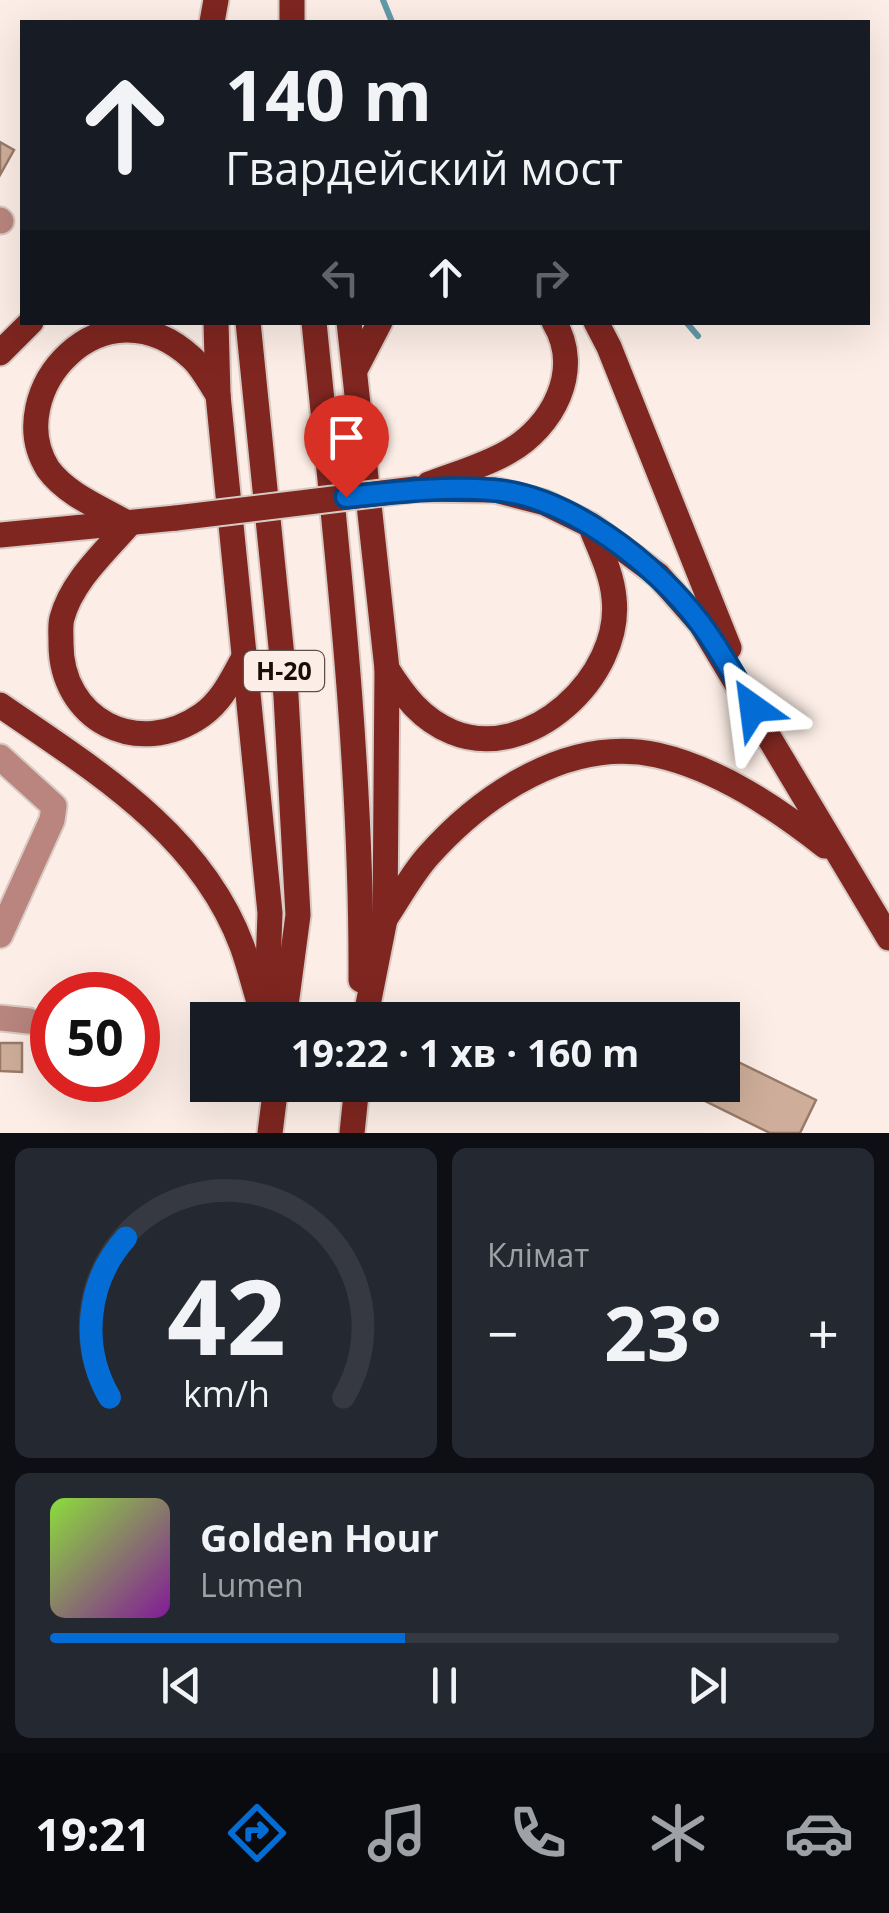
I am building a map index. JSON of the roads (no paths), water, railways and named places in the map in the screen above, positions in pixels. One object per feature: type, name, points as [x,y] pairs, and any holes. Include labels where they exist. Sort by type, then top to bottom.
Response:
[{"type":"main road","points":[[0,353],[28,325]]},
{"type":"main road","points":[[216,325],[218,395],[270,913],[266,1002]]},
{"type":"main road","name":"Н-20","points":[[248,325],[286,696],[298,915],[286,1002]]},
{"type":"main road","name":"Н-20","points":[[314,325],[353,712],[362,872],[363,1002]]},
{"type":"main road","points":[[349,325],[387,669],[385,919],[367,1002]]},
{"type":"main road","points":[[356,370],[378,325]]},
{"type":"main road","points":[[414,489],[511,451],[544,424],[561,393],[567,365],[556,325]]},
{"type":"main road","points":[[598,325],[753,708]]},
{"type":"main road","points":[[129,524],[65,488],[45,466],[34,438],[35,414],[39,391],[52,369],[68,350],[94,335],[119,328],[149,332],[194,359],[218,395]]},
{"type":"main road","points":[[0,534],[129,524],[414,489],[496,490],[545,503],[590,525],[658,575],[701,624],[889,938]]},
{"type":"main road","points":[[129,524],[78,582],[61,620],[61,655],[67,683],[82,704],[103,723],[128,734],[152,735],[178,728],[204,713],[225,693],[243,659]]},
{"type":"main road","points":[[387,669],[407,700],[430,720],[454,733],[480,738],[508,735],[554,716],[586,684],[601,660],[611,631],[614,598],[590,525]]},
{"type":"main road","points":[[0,704],[116,786],[193,860],[241,944],[259,1002]]},
{"type":"main road","points":[[385,919],[425,859],[480,806],[547,768],[586,756],[655,754],[694,766],[776,809],[836,854]]},
{"type":"main road","points":[[270,1133],[274,1102]]},
{"type":"main road","points":[[352,1133],[355,1102]]},
{"type":"street","points":[[0,757],[54,806],[52,820],[0,935]]},
{"type":"street","points":[[0,1018],[29,1021]]},
{"type":"waterway","points":[[383,0],[391,20]]},
{"type":"waterway","points":[[689,325],[698,336]]}]
